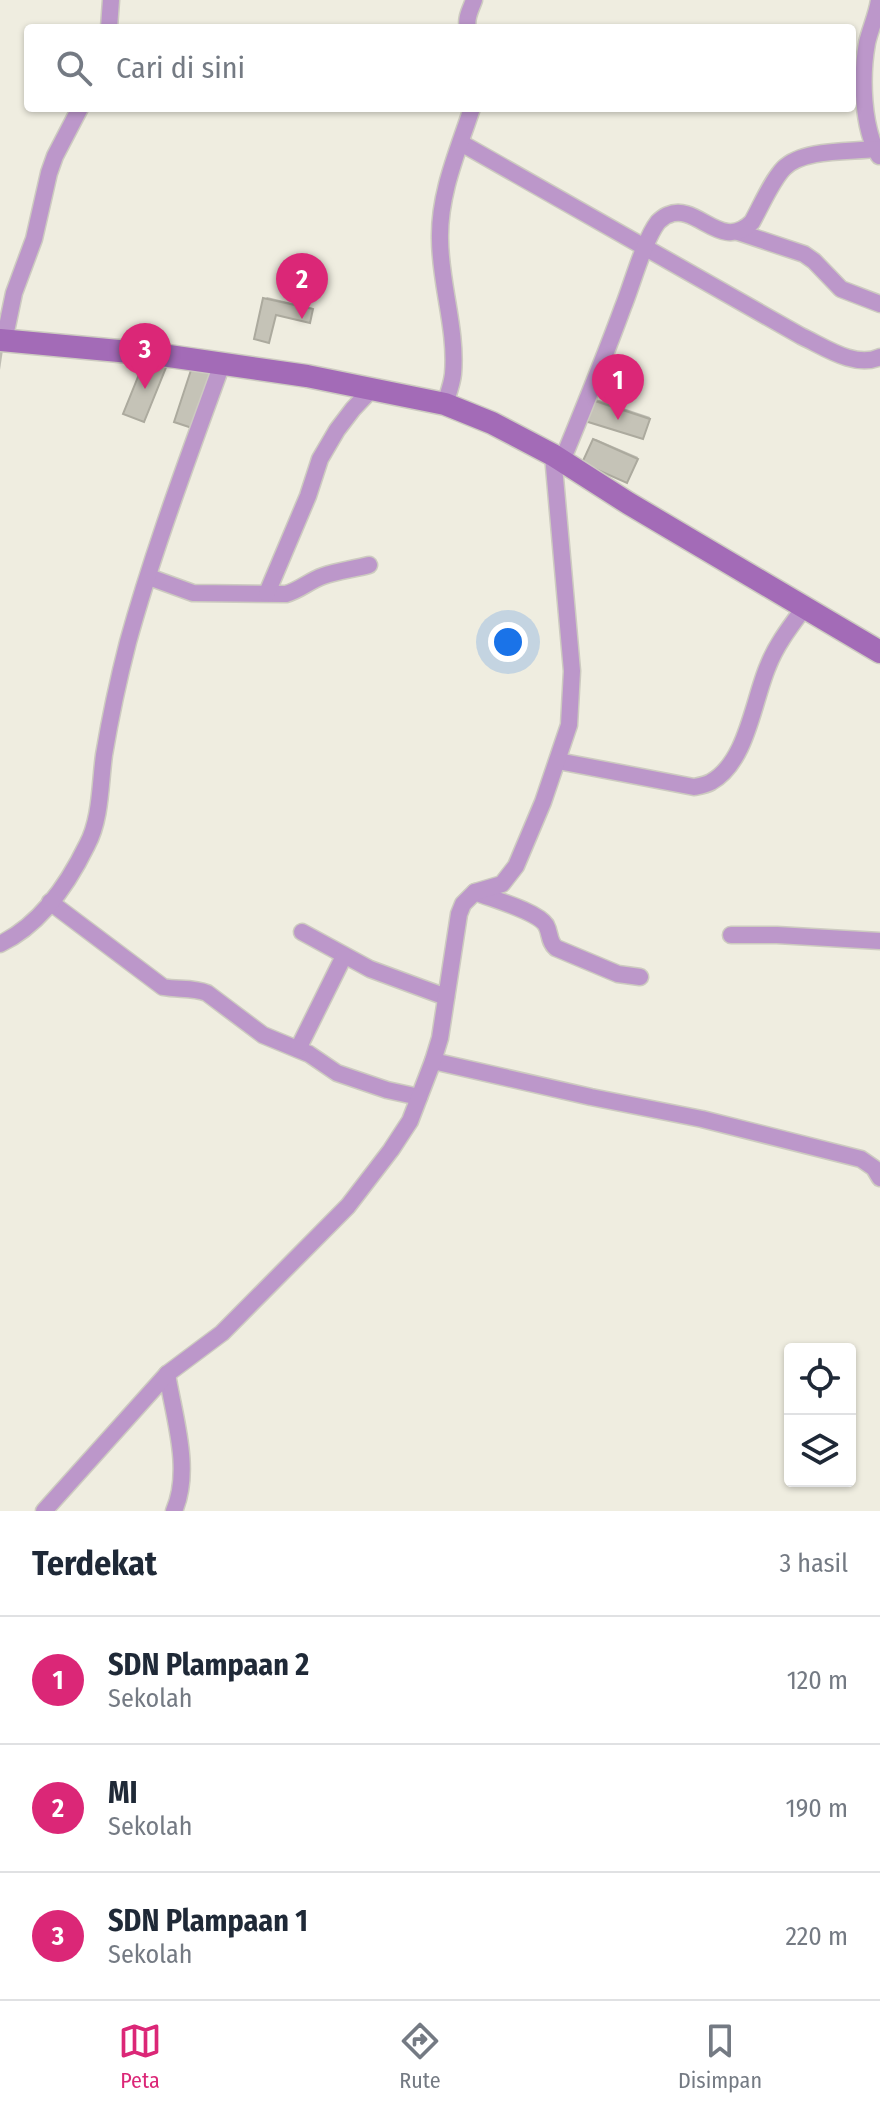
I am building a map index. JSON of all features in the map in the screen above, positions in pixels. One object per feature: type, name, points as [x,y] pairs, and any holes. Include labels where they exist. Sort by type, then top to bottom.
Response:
[{"type":"street","points":[[109,24],[111,0]]},
{"type":"street","points":[[466,24],[474,0]]},
{"type":"street","points":[[738,232],[752,222],[783,169],[797,158],[878,153],[866,109],[865,64],[879,0]]},
{"type":"street","points":[[78,112],[49,173],[34,239],[20,271],[2,340],[128,350],[307,376],[445,404],[492,423],[558,458],[628,503],[880,652]]},
{"type":"street","points":[[445,404],[452,384],[453,358],[439,235],[447,180],[471,112]]},
{"type":"street","points":[[461,143],[801,336],[849,358],[864,361],[880,357]]},
{"type":"street","points":[[44,1511],[167,1374],[222,1333],[348,1206],[410,1121],[440,1038],[463,904],[475,892],[502,884],[516,866],[569,725],[572,671],[558,458],[604,360],[659,221],[669,213],[684,214],[724,232],[738,232],[804,254],[841,289],[880,304]]},
{"type":"street","points":[[0,944],[18,936],[37,918],[61,888],[89,843],[104,753],[128,643],[222,364]]},
{"type":"street","points":[[267,593],[303,509],[320,459],[337,430],[371,390]]},
{"type":"street","points":[[149,577],[193,593],[286,594],[327,574],[369,565]]},
{"type":"street","points":[[558,761],[694,787],[711,783],[726,770],[737,753],[767,667],[779,643],[804,608]]},
{"type":"street","points":[[475,892],[533,915],[547,927],[550,943],[556,948],[618,974],[640,977]]},
{"type":"street","points":[[50,902],[163,987],[207,993],[263,1035],[298,1049],[337,1073],[419,1097]]},
{"type":"street","points":[[302,932],[370,969],[446,997]]},
{"type":"street","points":[[731,935],[880,941]]},
{"type":"street","points":[[298,1049],[344,956]]},
{"type":"street","points":[[433,1061],[702,1119],[861,1159],[874,1168],[880,1178]]},
{"type":"street","points":[[167,1374],[180,1450],[181,1474],[174,1511]]},
{"type":"building","points":[[263,298],[313,309],[310,323],[276,315],[269,343],[254,339]]},
{"type":"building","points":[[146,357],[167,365],[144,422],[123,414]]},
{"type":"building","points":[[193,364],[214,370],[195,429],[174,422]]},
{"type":"building","points":[[592,400],[650,419],[643,439],[585,421]]},
{"type":"building","points":[[593,439],[638,459],[627,483],[582,463]]},
{"type":"place","name":"MI","points":[[302,319]]},
{"type":"place","name":"SDN Plampaan 1","points":[[145,389]]},
{"type":"place","name":"SDN Plampaan 2","points":[[618,420]]}]
